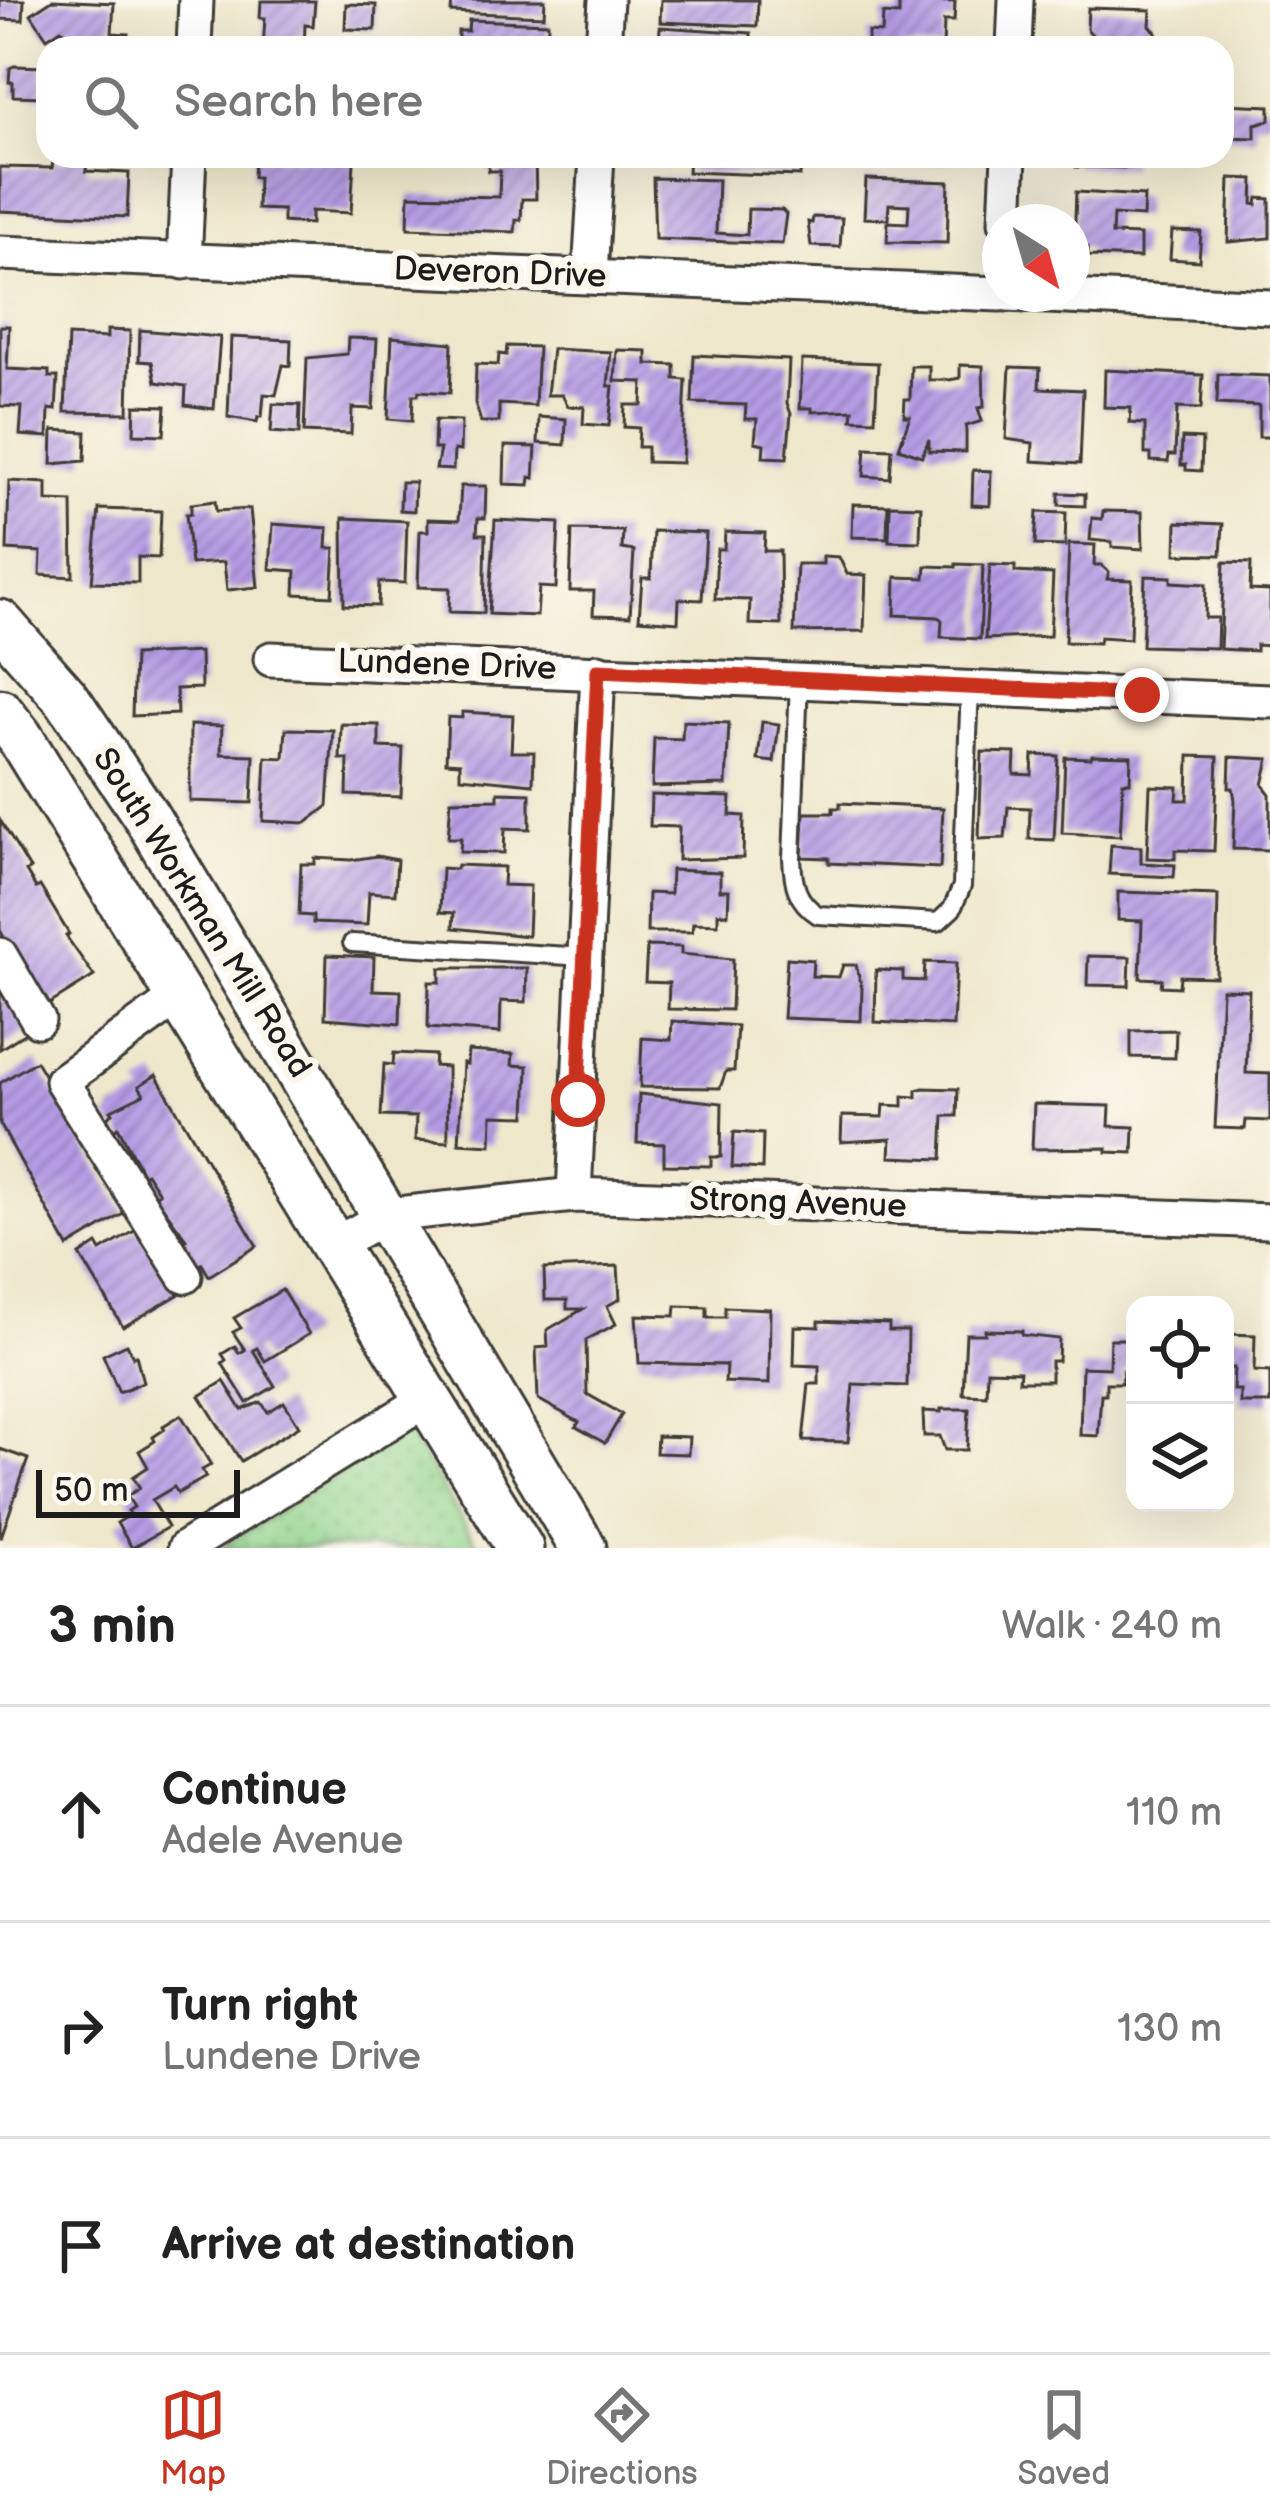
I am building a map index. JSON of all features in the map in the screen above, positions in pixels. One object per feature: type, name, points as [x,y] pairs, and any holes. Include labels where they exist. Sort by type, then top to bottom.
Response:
[{"type":"main road","name":"South Workman Mill Road","points":[[0,623],[67,700],[146,816],[583,1548]]},
{"type":"main road","name":"South Workman Mill Road","points":[[0,712],[20,736],[520,1548]]},
{"type":"street","points":[[194,36],[196,0]]},
{"type":"street","points":[[604,36],[606,0]]},
{"type":"street","points":[[1014,36],[1016,0]]},
{"type":"street","points":[[184,262],[188,168]]},
{"type":"street","points":[[590,275],[596,168]]},
{"type":"street","points":[[1007,204],[1008,168]]},
{"type":"street","name":"Deveron Drive","points":[[0,253],[982,293]]},
{"type":"street","name":"Deveron Drive","points":[[1090,298],[1270,307]]},
{"type":"street","name":"Lundene Drive","points":[[271,659],[1270,701]]},
{"type":"street","points":[[574,1195],[598,670]]},
{"type":"street","points":[[0,955],[38,1020]]},
{"type":"street","points":[[181,995],[62,1081],[184,1276]]},
{"type":"street","name":"Strong Avenue","points":[[334,1245],[388,1215],[574,1195],[1270,1221]]},
{"type":"street","points":[[185,1548],[430,1398]]},
{"type":"lane","points":[[799,680],[792,858],[794,883],[804,906],[818,915],[938,922],[952,909],[962,886],[970,687]]},
{"type":"lane","points":[[352,943],[585,957]]},
{"type":"green space","points":[[408,1432],[479,1548],[220,1548]]},
{"type":"building","points":[[0,0],[24,0],[23,20],[0,19]]},
{"type":"building","points":[[52,0],[114,3],[112,33],[128,36],[65,36],[61,29],[46,36],[31,14]]},
{"type":"building","points":[[452,0],[545,0],[544,16],[451,12]]},
{"type":"building","points":[[661,0],[758,0],[757,26],[660,22]]},
{"type":"building","points":[[899,0],[955,2],[954,21],[944,21],[943,36],[868,36],[868,32],[882,33],[883,14],[899,15]]},
{"type":"building","points":[[261,1],[315,1],[313,26],[305,25],[305,36],[264,36],[265,18],[260,18]]},
{"type":"building","points":[[346,4],[376,5],[375,30],[345,29]]},
{"type":"building","points":[[1088,8],[1151,10],[1150,26],[1156,36],[1093,36],[1087,29]]},
{"type":"building","points":[[469,20],[548,23],[547,36],[458,36],[458,31],[468,31]]},
{"type":"building","points":[[660,27],[751,33],[751,36],[660,36]]},
{"type":"building","points":[[36,67],[36,97],[13,96],[10,68]]},
{"type":"building","points":[[1234,104],[1270,106],[1270,120],[1255,124],[1255,138],[1234,137]]},
{"type":"building","points":[[0,167],[129,173],[127,217],[0,211]]},
{"type":"building","points":[[253,168],[354,168],[351,213],[311,211],[311,224],[283,222],[283,210],[257,209],[258,177],[253,177]]},
{"type":"building","points":[[535,168],[536,199],[522,199],[515,232],[408,228],[409,195],[499,197],[500,171],[488,171]]},
{"type":"building","points":[[688,168],[800,168],[800,176],[688,172]]},
{"type":"building","points":[[653,178],[718,180],[716,233],[747,235],[748,209],[782,210],[786,214],[782,244],[655,239]]},
{"type":"building","points":[[1230,178],[1254,179],[1253,204],[1257,205],[1258,198],[1270,199],[1270,238],[1228,242]]},
{"type":"building","points":[[866,179],[949,182],[947,243],[887,242],[888,222],[908,223],[909,205],[889,204],[888,219],[864,218]]},
{"type":"building","points":[[1076,192],[1144,196],[1143,217],[1113,215],[1112,234],[1140,235],[1140,258],[1090,256],[1090,204],[1076,204]]},
{"type":"building","points":[[813,217],[842,218],[840,247],[811,246],[808,222]]},
{"type":"building","points":[[1172,231],[1201,232],[1199,261],[1170,259]]},
{"type":"building","points":[[0,326],[9,326],[7,369],[49,371],[49,377],[58,377],[56,410],[49,409],[48,437],[20,435],[22,407],[0,406]]},
{"type":"building","points":[[107,330],[130,331],[128,413],[65,412],[68,336],[107,338]]},
{"type":"building","points":[[140,330],[220,337],[214,409],[185,405],[186,386],[156,382],[152,362],[139,361]]},
{"type":"building","points":[[231,337],[291,340],[290,366],[283,365],[276,395],[264,394],[262,417],[257,422],[228,417]]},
{"type":"building","points":[[392,337],[452,343],[450,393],[419,391],[413,395],[412,421],[388,419]]},
{"type":"building","points":[[348,338],[377,339],[373,409],[352,408],[351,434],[304,432],[307,358],[347,354]]},
{"type":"building","points":[[507,346],[538,347],[535,406],[499,404],[499,422],[481,422],[475,403],[476,364],[498,365],[499,354],[506,355]]},
{"type":"building","points":[[552,349],[611,352],[609,426],[583,424],[584,407],[568,406],[562,395],[547,395]]},
{"type":"building","points":[[617,350],[647,351],[647,364],[675,365],[675,379],[686,380],[682,463],[647,462],[647,447],[638,447],[639,428],[624,427],[625,405],[642,405],[643,382],[615,381]]},
{"type":"building","points":[[694,355],[789,360],[787,458],[763,457],[764,444],[755,442],[757,419],[745,419],[746,405],[692,403]]},
{"type":"building","points":[[802,360],[878,363],[875,420],[852,419],[853,410],[800,408]]},
{"type":"building","points":[[960,365],[983,366],[984,407],[978,408],[982,421],[966,426],[966,452],[929,451],[929,439],[922,456],[899,448],[910,416],[904,416],[911,366],[929,366],[929,380],[949,380],[960,378]]},
{"type":"building","points":[[1010,367],[1040,368],[1039,388],[1083,390],[1080,464],[1032,461],[1033,443],[1006,439]]},
{"type":"building","points":[[1105,370],[1203,375],[1201,409],[1177,408],[1175,455],[1169,455],[1168,462],[1151,461],[1151,454],[1145,454],[1145,424],[1130,423],[1131,408],[1104,407]]},
{"type":"building","points":[[1218,374],[1270,376],[1270,437],[1259,437],[1259,406],[1217,404]]},
{"type":"building","points":[[273,404],[300,405],[299,434],[271,432]]},
{"type":"building","points":[[135,405],[166,406],[164,435],[134,434]]},
{"type":"building","points":[[539,417],[566,419],[565,445],[538,443]]},
{"type":"building","points":[[435,420],[461,421],[460,451],[454,450],[453,470],[436,469],[440,449],[434,449]]},
{"type":"building","points":[[53,430],[86,432],[85,461],[52,464]]},
{"type":"building","points":[[1182,438],[1202,439],[1201,471],[1181,465]]},
{"type":"building","points":[[505,446],[536,447],[534,478],[530,477],[529,485],[504,484]]},
{"type":"building","points":[[866,448],[892,449],[890,478],[864,476]]},
{"type":"building","points":[[973,470],[991,471],[990,506],[972,505]]},
{"type":"building","points":[[9,481],[47,483],[47,501],[72,502],[73,577],[40,575],[41,552],[7,550]]},
{"type":"building","points":[[401,482],[415,482],[414,511],[400,510]]},
{"type":"building","points":[[461,486],[486,486],[485,518],[478,518],[477,534],[486,534],[484,613],[449,612],[450,588],[418,587],[420,531],[428,531],[428,519],[459,520]]},
{"type":"building","points":[[1059,493],[1085,494],[1085,506],[1059,505]]},
{"type":"building","points":[[215,501],[216,511],[250,509],[258,587],[227,590],[224,562],[191,564],[186,514],[191,514],[191,504]]},
{"type":"building","points":[[853,504],[888,505],[887,538],[852,537]]},
{"type":"building","points":[[890,505],[921,506],[920,542],[889,541]]},
{"type":"building","points":[[99,509],[161,511],[159,558],[138,557],[138,583],[92,582]]},
{"type":"building","points":[[1103,511],[1142,512],[1143,549],[1090,540],[1092,518],[1102,519]]},
{"type":"building","points":[[1037,512],[1066,513],[1065,546],[1035,545]]},
{"type":"building","points":[[343,518],[407,521],[405,583],[379,582],[378,606],[344,605]]},
{"type":"building","points":[[495,520],[559,523],[556,588],[539,587],[537,616],[489,614]]},
{"type":"building","points":[[1177,522],[1223,524],[1221,555],[1176,554]]},
{"type":"building","points":[[273,524],[328,528],[327,548],[335,548],[332,596],[295,594],[296,571],[270,569]]},
{"type":"building","points":[[572,530],[623,531],[622,549],[634,551],[630,616],[593,615],[594,591],[570,591]]},
{"type":"building","points":[[653,531],[706,533],[702,600],[679,599],[678,622],[639,619],[642,578],[651,578]]},
{"type":"building","points":[[725,532],[765,533],[764,551],[780,551],[781,625],[749,624],[750,600],[715,599],[717,549],[724,549]]},
{"type":"building","points":[[1069,544],[1095,545],[1094,565],[1109,572],[1107,579],[1132,580],[1130,639],[1065,642]]},
{"type":"building","points":[[823,556],[839,557],[847,574],[866,575],[864,631],[794,632],[797,564],[823,564]]},
{"type":"building","points":[[1224,562],[1251,563],[1250,590],[1270,591],[1270,646],[1256,645],[1256,651],[1220,649]]},
{"type":"building","points":[[983,565],[980,639],[941,637],[938,617],[895,615],[896,577],[925,578],[926,566]]},
{"type":"building","points":[[990,565],[1053,574],[1050,636],[985,639]]},
{"type":"building","points":[[1145,576],[1206,584],[1205,618],[1218,618],[1217,648],[1142,646]]},
{"type":"building","points":[[200,652],[201,688],[176,689],[177,714],[132,716],[134,655]]},
{"type":"building","points":[[462,712],[513,715],[511,752],[534,752],[533,784],[460,777],[460,763],[446,762],[448,717],[462,718]]},
{"type":"building","points":[[683,721],[729,723],[726,785],[652,787],[654,738],[682,739]]},
{"type":"building","points":[[762,722],[779,724],[774,762],[758,760]]},
{"type":"building","points":[[341,724],[379,725],[379,747],[403,748],[401,797],[347,795],[348,759],[340,759]]},
{"type":"building","points":[[190,725],[222,726],[221,754],[254,755],[252,803],[190,801]]},
{"type":"building","points":[[286,729],[333,730],[328,806],[306,823],[263,821],[266,757],[284,758]]},
{"type":"building","points":[[982,752],[1015,753],[1014,774],[1032,775],[1033,755],[1058,756],[1054,840],[1029,839],[1030,808],[1008,807],[1005,838],[979,839]]},
{"type":"building","points":[[1131,756],[1130,782],[1123,782],[1120,836],[1062,833],[1065,757]]},
{"type":"building","points":[[1189,756],[1218,757],[1214,851],[1175,850],[1175,859],[1147,858],[1150,786],[1178,787],[1177,800],[1188,800]]},
{"type":"building","points":[[1230,757],[1269,759],[1263,785],[1270,794],[1270,850],[1233,849]]},
{"type":"building","points":[[498,792],[530,793],[530,829],[505,828],[504,853],[460,852],[461,838],[448,838],[451,800],[498,799]]},
{"type":"building","points":[[651,795],[731,797],[730,815],[744,816],[743,858],[678,860],[679,827],[650,826]]},
{"type":"building","points":[[840,803],[943,808],[940,868],[829,863],[829,858],[802,857],[804,813],[833,813]]},
{"type":"building","points":[[0,820],[36,888],[40,886],[94,976],[43,1008],[0,930]]},
{"type":"building","points":[[1111,845],[1141,847],[1141,863],[1175,865],[1174,877],[1109,874]]},
{"type":"building","points":[[315,858],[397,860],[395,894],[369,892],[367,925],[313,923],[313,916],[299,915],[301,864],[315,864]]},
{"type":"building","points":[[457,865],[504,867],[503,885],[530,886],[528,936],[453,928],[454,913],[440,912],[442,868],[456,869]]},
{"type":"building","points":[[671,870],[720,872],[720,890],[729,890],[728,914],[718,913],[718,924],[693,923],[692,932],[647,932],[648,893],[670,894]]},
{"type":"building","points":[[1118,892],[1218,895],[1216,977],[1180,976],[1179,987],[1161,986],[1162,979],[1140,978],[1142,921],[1118,920]]},
{"type":"building","points":[[647,946],[681,947],[681,954],[733,959],[731,1010],[668,1009],[669,983],[645,982]]},
{"type":"building","points":[[327,955],[374,957],[373,990],[401,991],[400,1024],[325,1018]]},
{"type":"building","points":[[1088,956],[1130,957],[1129,986],[1087,985]]},
{"type":"building","points":[[787,958],[813,960],[812,976],[839,977],[843,965],[856,965],[862,988],[861,1021],[783,1018]]},
{"type":"building","points":[[925,962],[956,963],[953,1026],[875,1022],[876,970],[903,971],[903,980],[924,981]]},
{"type":"building","points":[[440,968],[527,968],[526,1002],[501,1001],[500,1033],[428,1028],[429,982],[440,982]]},
{"type":"building","points":[[0,987],[27,1032],[0,1049]]},
{"type":"building","points":[[1222,989],[1249,990],[1246,1073],[1270,1074],[1270,1121],[1246,1120],[1245,1129],[1215,1128]]},
{"type":"building","points":[[672,1021],[737,1026],[734,1071],[726,1071],[720,1088],[640,1087],[642,1038],[671,1040]]},
{"type":"building","points":[[1176,1030],[1175,1058],[1131,1057],[1131,1031]]},
{"type":"building","points":[[468,1051],[513,1054],[512,1065],[528,1066],[526,1116],[492,1115],[491,1145],[459,1143],[463,1063],[467,1064]]},
{"type":"building","points":[[394,1053],[435,1055],[434,1066],[447,1067],[448,1142],[415,1140],[416,1117],[381,1116],[384,1064],[393,1065]]},
{"type":"building","points":[[36,1061],[125,1213],[68,1247],[0,1124],[0,1083]]},
{"type":"building","points":[[156,1075],[257,1246],[209,1276],[202,1264],[198,1267],[182,1242],[186,1239],[155,1196],[159,1193],[107,1117],[111,1110],[144,1094],[139,1086]]},
{"type":"building","points":[[958,1089],[957,1116],[944,1116],[942,1159],[890,1157],[891,1139],[841,1142],[842,1116],[883,1117],[884,1105],[903,1106],[903,1096],[917,1097],[917,1090]]},
{"type":"building","points":[[639,1094],[722,1103],[721,1157],[711,1157],[711,1166],[664,1165],[664,1144],[637,1143]]},
{"type":"building","points":[[1034,1104],[1110,1106],[1109,1126],[1134,1127],[1133,1153],[1107,1152],[1107,1148],[1032,1149]]},
{"type":"building","points":[[734,1132],[763,1134],[762,1169],[732,1167]]},
{"type":"building","points":[[138,1229],[178,1295],[123,1327],[80,1255],[97,1244],[101,1251]]},
{"type":"building","points":[[618,1266],[620,1299],[607,1306],[616,1324],[586,1340],[587,1394],[622,1414],[605,1443],[538,1399],[536,1348],[548,1347],[547,1330],[583,1309],[567,1309],[567,1300],[545,1300],[544,1269]]},
{"type":"building","points":[[282,1290],[309,1334],[265,1361],[257,1348],[253,1350],[275,1386],[247,1403],[222,1363],[226,1360],[222,1354],[235,1346],[239,1353],[245,1350],[233,1332],[241,1328],[234,1318]]},
{"type":"building","points":[[676,1306],[707,1307],[707,1317],[725,1317],[725,1307],[770,1309],[769,1384],[725,1382],[726,1365],[639,1363],[636,1315],[675,1316]]},
{"type":"building","points":[[819,1321],[889,1324],[889,1331],[908,1331],[907,1386],[853,1384],[848,1442],[803,1441],[809,1384],[819,1384],[819,1366],[794,1365],[795,1326],[819,1327]]},
{"type":"building","points":[[985,1330],[1059,1339],[1058,1361],[1051,1361],[1051,1381],[1019,1381],[1020,1371],[987,1370],[986,1395],[963,1394],[966,1334],[985,1334]]},
{"type":"building","points":[[1234,1334],[1255,1335],[1254,1371],[1270,1372],[1270,1403],[1240,1403],[1240,1390],[1234,1390]]},
{"type":"building","points":[[1110,1339],[1126,1339],[1122,1383],[1106,1383],[1106,1394],[1101,1394],[1098,1436],[1080,1435],[1082,1367],[1109,1368]]},
{"type":"building","points":[[127,1344],[136,1355],[143,1382],[119,1392],[103,1355]]},
{"type":"building","points":[[224,1381],[242,1410],[261,1402],[268,1412],[284,1402],[299,1426],[241,1461],[200,1396]]},
{"type":"building","points":[[969,1409],[967,1450],[945,1450],[940,1436],[924,1436],[923,1411]]},
{"type":"building","points":[[181,1415],[211,1465],[202,1470],[206,1477],[178,1493],[174,1487],[152,1500],[168,1527],[132,1548],[117,1523],[134,1507],[127,1496],[140,1488],[133,1477],[148,1467],[139,1451]]},
{"type":"building","points":[[657,1436],[689,1437],[688,1454],[656,1453]]},
{"type":"building","points":[[0,1449],[28,1459],[1,1537],[0,1537]]},
{"type":"route","points":[[578,1100],[598,670],[1142,695]]}]
